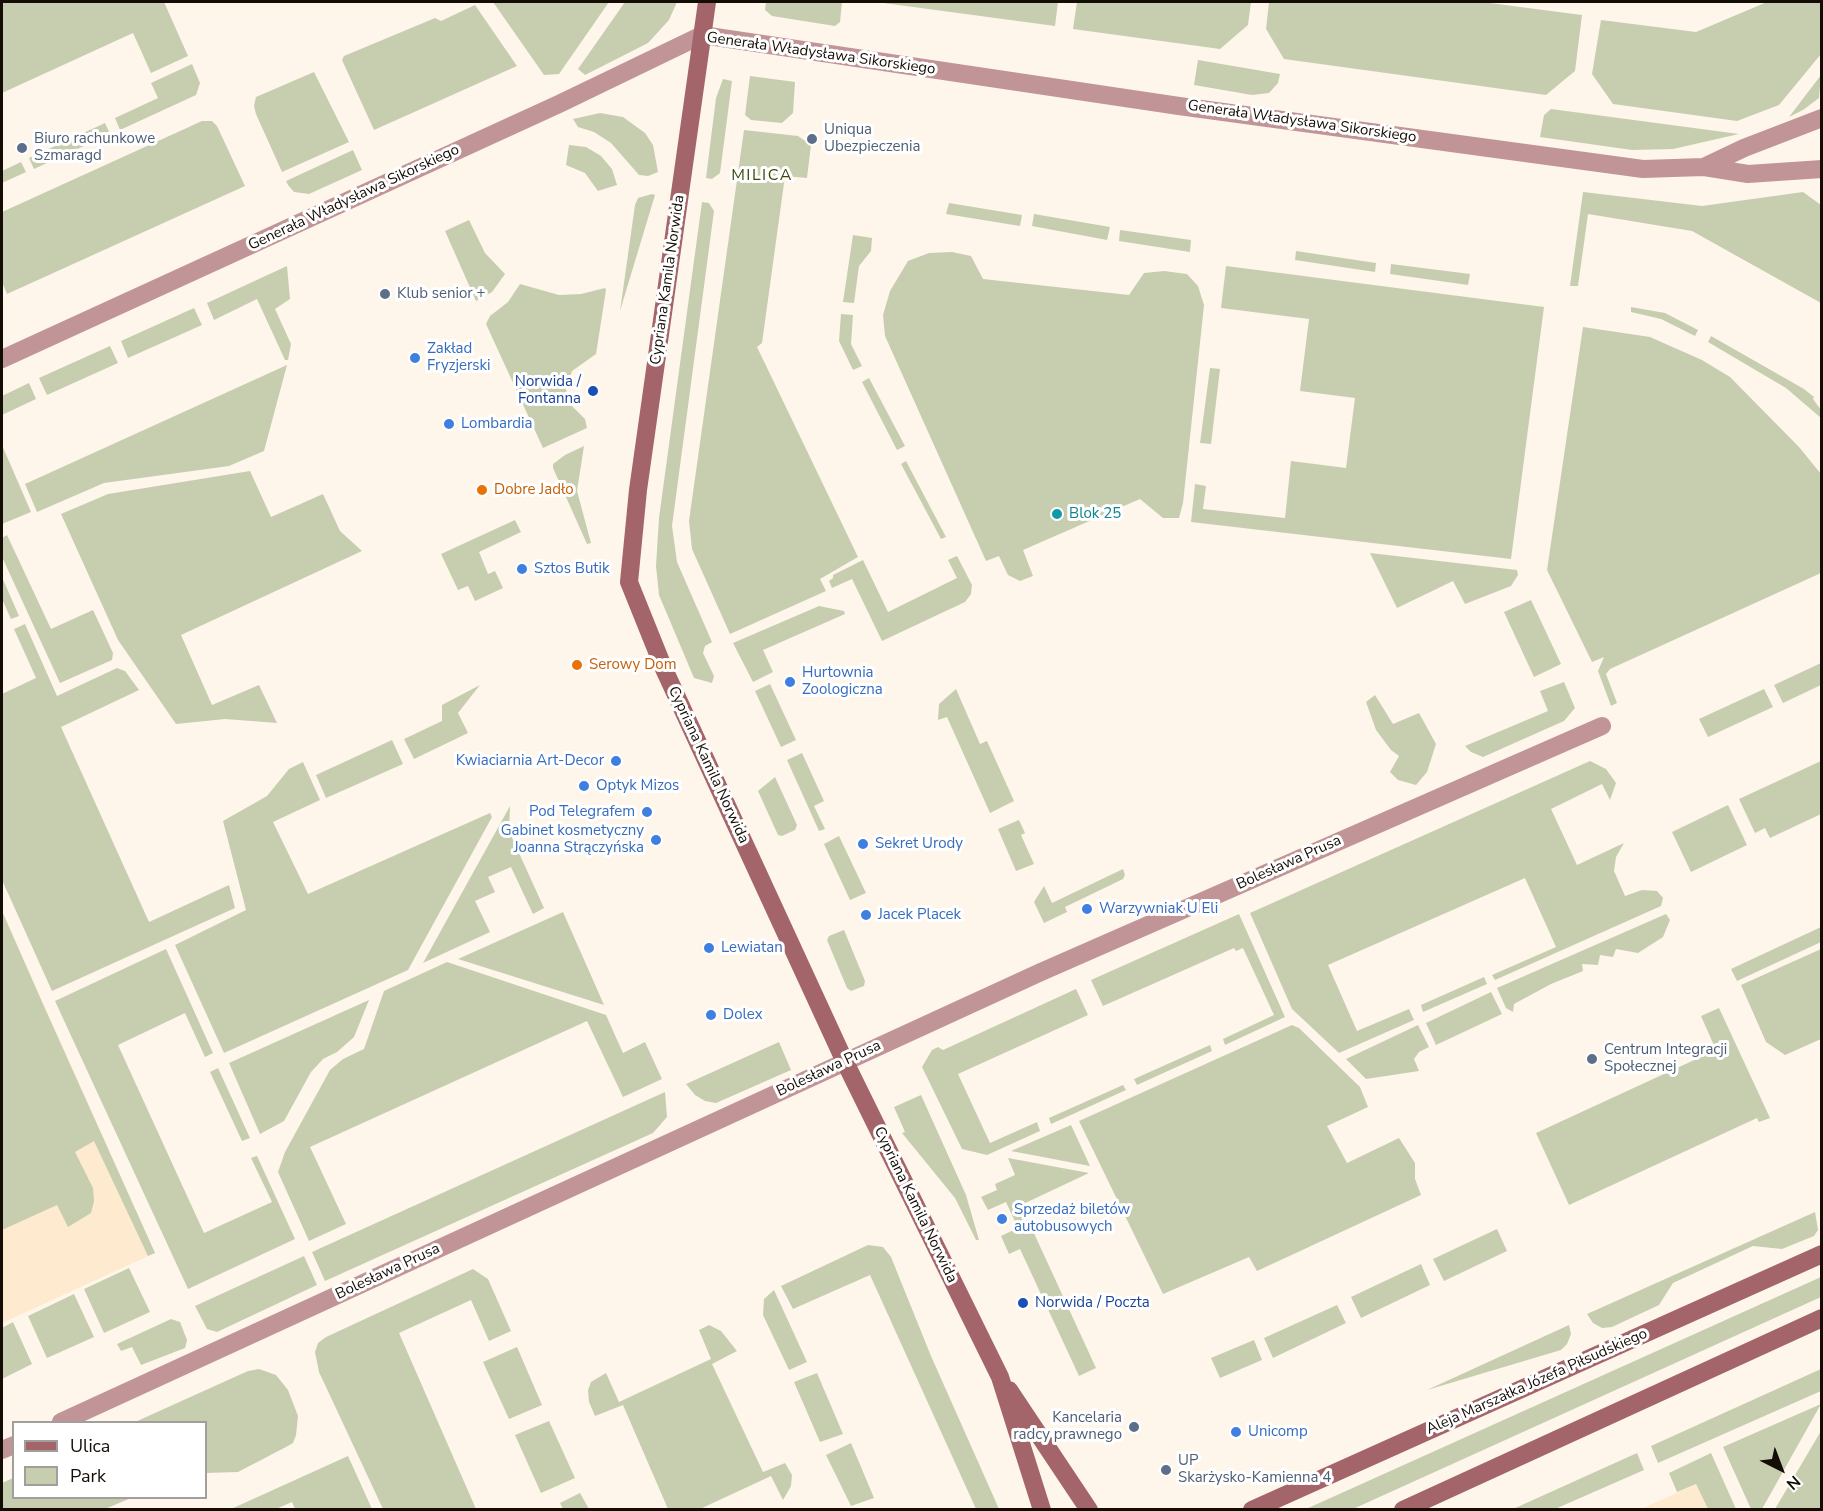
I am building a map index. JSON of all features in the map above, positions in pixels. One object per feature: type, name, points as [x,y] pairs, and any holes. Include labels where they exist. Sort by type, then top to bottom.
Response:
[{"type":"street","name":"Cypriana Kamila Norwida","points":[[706,2],[638,490],[629,582],[664,669],[845,1062],[1000,1377],[1089,1509]]},
{"type":"street","name":"Generała Władysława Sikorskiego","points":[[2,359],[559,104],[702,35],[1643,169],[1704,167],[1748,174],[1821,169]]},
{"type":"street","name":"Generała Władysława Sikorskiego","points":[[1704,167],[1744,148],[1821,118]]},
{"type":"street","name":"Bolesława Prusa","points":[[63,1421],[1052,967],[1602,726]]},
{"type":"street","name":"Aleja Marszałka Józefa Piłsudskiego","points":[[1252,1509],[1821,1254]]},
{"type":"street","points":[[1403,1509],[1821,1318]]},
{"type":"street","name":"Cypriana Kamila Norwida","points":[[1000,1377],[1042,1509]]},
{"type":"shaded area","points":[[2,911],[155,1253],[2,1323]]},
{"type":"shaded area","points":[[1696,1484],[1708,1509],[1639,1510]]},
{"type":"green space","points":[[2,2],[164,2],[188,56],[151,73],[133,33],[2,93]]},
{"type":"green space","points":[[493,2],[609,2],[559,74],[544,75]]},
{"type":"green space","points":[[625,2],[677,2],[669,20],[648,43],[585,75],[578,69]]},
{"type":"green space","points":[[766,2],[842,2],[840,22],[835,26],[772,16],[765,10]]},
{"type":"green space","points":[[876,2],[1058,2],[1055,26]]},
{"type":"green space","points":[[1077,2],[1251,2],[1248,25],[1220,49],[1073,29]]},
{"type":"green space","points":[[1269,2],[1482,2],[1582,15],[1575,71],[1546,95],[1284,59],[1266,29]]},
{"type":"green space","points":[[1767,2],[1821,2],[1821,54],[1779,105],[1737,121],[1613,104],[1592,74],[1601,20],[1696,32]]},
{"type":"green space","points":[[475,5],[517,66],[374,130],[342,60],[344,56],[435,18],[441,21]]},
{"type":"green space","points":[[1198,60],[1280,74],[1278,83],[1269,93],[1252,95],[1194,85]]},
{"type":"green space","points":[[192,64],[200,83],[196,95],[120,130],[115,118],[158,98],[151,83]]},
{"type":"green space","points":[[314,72],[349,142],[282,172],[256,114],[254,106],[256,97]]},
{"type":"green space","points":[[1821,75],[1819,98],[1789,117]]},
{"type":"green space","points":[[750,76],[795,82],[793,113],[782,123],[751,120],[745,115]]},
{"type":"green space","points":[[723,79],[732,81],[720,173],[712,179],[706,178],[716,98]]},
{"type":"green space","points":[[1551,109],[1739,134],[1673,149],[1632,150],[1540,137],[1544,115]]},
{"type":"green space","points":[[600,113],[623,117],[645,133],[653,145],[658,172],[648,176],[639,175],[611,143],[594,132],[578,127],[573,119]]},
{"type":"green space","points":[[202,121],[212,121],[217,126],[245,186],[7,294],[2,282],[2,212]]},
{"type":"green space","points":[[105,123],[110,134],[34,169],[29,158]]},
{"type":"green space","points":[[744,130],[798,136],[811,145],[807,178],[785,176],[762,343],[757,347],[858,557],[820,579],[826,591],[730,634],[692,549],[689,521]]},
{"type":"green space","points":[[569,145],[586,147],[601,156],[612,169],[617,185],[598,191],[585,173],[566,165]]},
{"type":"green space","points":[[353,150],[362,170],[309,194],[294,192],[286,181]]},
{"type":"green space","points":[[21,162],[26,172],[2,183],[2,171]]},
{"type":"green space","points":[[1583,192],[1702,206],[1803,192],[1821,205],[1821,303],[1692,231],[1588,214],[1578,286],[1570,286]]},
{"type":"green space","points":[[655,195],[620,311],[635,205],[638,198]]},
{"type":"green space","points":[[702,202],[709,203],[714,211],[672,526],[677,562],[712,642],[705,646],[703,653],[714,676],[712,683],[694,678],[659,595],[656,566],[659,518]]},
{"type":"green space","points":[[949,203],[1022,215],[1020,226],[946,214]]},
{"type":"green space","points":[[1034,214],[1110,227],[1107,240],[1032,226]]},
{"type":"green space","points":[[469,220],[485,253],[505,274],[492,292],[476,301],[445,231]]},
{"type":"green space","points":[[1120,230],[1191,240],[1190,252],[1119,241]]},
{"type":"green space","points":[[853,235],[872,238],[871,251],[859,266],[854,303],[843,302]]},
{"type":"green space","points":[[1296,251],[1376,263],[1375,272],[1295,260]]},
{"type":"green space","points":[[952,252],[971,256],[983,279],[1129,295],[1144,273],[1164,271],[1187,274],[1198,286],[1204,305],[1183,503],[1179,518],[1163,518],[1140,499],[1023,550],[1033,576],[1020,581],[1008,575],[999,556],[986,561],[885,336],[883,315],[890,291],[908,261],[929,253]]},
{"type":"green space","points":[[1391,264],[1470,274],[1468,285],[1390,274]]},
{"type":"green space","points":[[287,266],[290,299],[275,309],[291,344],[288,360],[285,360],[257,299],[214,320],[207,303]]},
{"type":"green space","points":[[1226,266],[1544,307],[1511,559],[1191,522],[1195,484],[1206,486],[1203,509],[1285,518],[1291,461],[1346,468],[1355,398],[1300,391],[1309,319],[1221,308]]},
{"type":"green space","points":[[520,284],[559,295],[581,294],[605,288],[606,290],[596,354],[572,371],[566,389],[568,402],[585,419],[587,428],[543,448],[486,324],[490,316],[508,302]]},
{"type":"green space","points":[[1631,307],[1665,313],[1698,330],[1695,336],[1661,319],[1631,312]]},
{"type":"green space","points":[[194,308],[202,325],[128,358],[121,341]]},
{"type":"green space","points":[[841,314],[853,315],[851,344],[862,366],[853,370],[839,341]]},
{"type":"green space","points":[[1583,327],[1650,337],[1702,360],[1730,377],[1799,447],[1821,474],[1821,573],[1610,669],[1606,674],[1617,703],[1611,706],[1598,671],[1604,657],[1592,662],[1547,570]]},
{"type":"green space","points":[[1711,336],[1804,389],[1814,397],[1813,399],[1821,410],[1821,418],[1786,388],[1708,342]]},
{"type":"green space","points":[[110,346],[118,363],[47,395],[39,378]]},
{"type":"green space","points":[[287,365],[264,451],[229,466],[104,483],[37,512],[25,484]]},
{"type":"green space","points":[[1210,368],[1220,369],[1211,444],[1200,443]]},
{"type":"green space","points":[[869,378],[905,446],[897,450],[862,382]]},
{"type":"green space","points":[[29,383],[36,399],[2,415],[2,396]]},
{"type":"green space","points":[[2,445],[31,512],[2,524]]},
{"type":"green space","points":[[584,446],[577,491],[591,543],[587,544],[553,468],[553,464],[565,455]]},
{"type":"green space","points":[[906,461],[946,537],[941,539],[901,464]]},
{"type":"green space","points":[[250,471],[271,517],[323,494],[340,531],[362,551],[181,635],[212,705],[259,685],[277,723],[225,719],[176,724],[118,640],[61,514],[108,494]]},
{"type":"green space","points":[[515,520],[521,532],[479,552],[488,574],[495,571],[503,588],[475,601],[468,586],[458,590],[441,554]]},
{"type":"green space","points":[[7,535],[51,629],[93,610],[113,653],[112,660],[60,683],[2,557],[2,538]]},
{"type":"green space","points":[[1370,553],[1517,570],[1518,575],[1511,586],[1465,604],[1453,581],[1397,608]]},
{"type":"green space","points":[[957,556],[972,585],[971,594],[965,602],[882,641],[852,579],[832,588],[829,581],[833,575],[863,560],[888,612],[957,578],[948,560]]},
{"type":"green space","points":[[2,577],[19,616],[11,619],[2,599]]},
{"type":"green space","points":[[1531,600],[1561,664],[1534,677],[1504,612]]},
{"type":"green space","points":[[819,606],[844,611],[845,614],[763,650],[773,672],[753,682],[733,643]]},
{"type":"green space","points":[[25,624],[57,696],[117,668],[125,671],[139,690],[61,727],[149,922],[229,885],[235,908],[52,991],[2,880],[2,694],[36,678],[14,629]]},
{"type":"green space","points":[[1821,663],[1821,685],[1783,703],[1774,685]]},
{"type":"green space","points":[[1564,682],[1575,708],[1564,721],[1483,757],[1471,752],[1465,746],[1548,711],[1540,691]]},
{"type":"green space","points":[[770,684],[796,740],[781,747],[755,691]]},
{"type":"green space","points":[[480,685],[458,713],[468,733],[414,759],[404,739],[442,721],[442,705]]},
{"type":"green space","points":[[956,689],[980,744],[987,741],[1014,801],[990,813],[947,717],[938,720],[939,704]]},
{"type":"green space","points":[[1764,689],[1773,707],[1708,737],[1699,719]]},
{"type":"green space","points":[[1375,695],[1393,724],[1419,713],[1436,744],[1427,772],[1416,785],[1398,780],[1390,772],[1399,756],[1391,750],[1376,730],[1366,702]]},
{"type":"green space","points":[[392,740],[403,764],[326,798],[316,775]]},
{"type":"green space","points":[[802,753],[824,801],[814,806],[825,829],[819,831],[787,760]]},
{"type":"green space","points":[[1590,761],[1606,769],[1616,783],[1610,800],[1602,784],[1551,809],[1577,865],[1624,843],[1616,857],[1614,871],[1625,896],[1642,890],[1657,891],[1663,898],[1661,906],[1495,980],[1492,975],[1556,947],[1525,878],[1328,965],[1357,1031],[1409,1009],[1414,1020],[1339,1053],[1292,1009],[1250,913]]},
{"type":"green space","points":[[1821,761],[1821,814],[1770,838],[1765,828],[1755,833],[1739,799]]},
{"type":"green space","points":[[303,762],[320,800],[273,822],[308,894],[490,813],[492,817],[408,970],[224,1053],[175,945],[246,910],[223,821],[267,796],[289,769]]},
{"type":"green space","points":[[775,777],[797,825],[795,830],[782,836],[778,835],[758,791]]},
{"type":"green space","points":[[1728,805],[1747,845],[1691,872],[1672,832]]},
{"type":"green space","points":[[510,806],[509,831],[544,908],[533,914],[511,867],[488,877],[495,892],[475,901],[490,932],[423,963]]},
{"type":"green space","points":[[1019,820],[1025,833],[1021,835],[1034,864],[1016,871],[998,829]]},
{"type":"green space","points":[[839,836],[866,893],[850,900],[824,844]]},
{"type":"green space","points":[[1123,869],[1125,875],[1123,879],[1065,907],[1067,912],[1044,923],[1034,902],[1044,886],[1052,903]]},
{"type":"green space","points":[[2,911],[155,1253],[148,1256],[94,1141],[75,1152],[93,1188],[94,1201],[91,1213],[68,1227],[57,1205],[2,1230]]},
{"type":"green space","points":[[563,912],[604,1005],[458,959]]},
{"type":"green space","points":[[1239,914],[1285,1017],[1225,1045],[1223,1039],[1274,1015],[1243,948],[1236,951],[1234,948],[1103,1006],[1091,980]]},
{"type":"green space","points":[[1666,914],[1670,920],[1663,937],[1638,953],[1616,949],[1613,957],[1600,955],[1598,965],[1582,964],[1583,971],[1551,984],[1514,1004],[1513,1012],[1506,1008],[1497,988]]},
{"type":"green space","points":[[1821,927],[1821,942],[1737,981],[1731,969]]},
{"type":"green space","points":[[844,930],[865,981],[864,986],[851,991],[847,988],[827,940],[829,936]]},
{"type":"green space","points":[[166,949],[213,1053],[205,1057],[185,1013],[118,1045],[204,1233],[272,1202],[251,1158],[257,1156],[295,1239],[188,1289],[55,1001]]},
{"type":"green space","points":[[1821,949],[1821,1039],[1785,1055],[1766,1042],[1741,985]]},
{"type":"green space","points":[[447,962],[606,1015],[623,1053],[645,1042],[662,1079],[623,1097],[587,1021],[310,1147],[346,1224],[309,1241],[278,1172],[285,1152],[330,1070],[343,1059],[364,1049],[384,991]]},
{"type":"green space","points":[[1484,977],[1487,984],[1423,1012],[1421,1005]]},
{"type":"green space","points":[[1076,989],[1088,1015],[958,1074],[990,1143],[1037,1122],[1040,1131],[987,1155],[962,1149],[922,1067],[932,1050],[938,1047],[943,1050]]},
{"type":"green space","points":[[1491,992],[1502,1014],[1436,1045],[1426,1023]]},
{"type":"green space","points":[[369,1000],[354,1037],[337,1052],[323,1059],[311,1072],[284,1121],[260,1134],[229,1063]]},
{"type":"green space","points":[[1719,1008],[1770,1118],[1759,1122],[1757,1118],[1569,1205],[1536,1133],[1716,1050],[1701,1016]]},
{"type":"green space","points":[[1292,1025],[1299,1028],[1360,1087],[1368,1107],[1327,1126],[1347,1163],[1399,1138],[1415,1163],[1415,1179],[1421,1195],[1257,1271],[1249,1257],[1163,1294],[1079,1121]]},
{"type":"green space","points":[[1418,1025],[1429,1047],[1419,1052],[1414,1059],[1419,1071],[1366,1079],[1346,1059]]},
{"type":"green space","points":[[779,1042],[791,1070],[716,1103],[705,1101],[695,1095],[686,1084]]},
{"type":"green space","points":[[1210,1045],[1212,1051],[1137,1085],[1134,1079]]},
{"type":"green space","points":[[218,1068],[250,1138],[242,1141],[210,1072]]},
{"type":"green space","points":[[1123,1085],[1126,1090],[1051,1124],[1049,1118]]},
{"type":"green space","points":[[665,1092],[667,1117],[653,1133],[325,1281],[312,1252]]},
{"type":"green space","points":[[921,1095],[966,1195],[979,1240],[976,1240],[955,1198],[902,1133],[905,1132],[894,1107]]},
{"type":"green space","points":[[1071,1125],[1090,1166],[1011,1151]]},
{"type":"green space","points":[[1008,1158],[1089,1173],[1021,1205],[1096,1368],[1079,1376],[1020,1249],[1009,1254],[1001,1236],[1018,1228],[1006,1202],[988,1210],[981,1197],[997,1190],[995,1184],[1015,1175]]},
{"type":"green space","points":[[1815,1212],[1818,1230],[1814,1236],[1782,1249],[1753,1246],[1673,1283],[1659,1305],[1612,1327],[1602,1328],[1593,1323],[1587,1314]]},
{"type":"green space","points":[[1497,1229],[1507,1251],[1444,1281],[1433,1259]]},
{"type":"green space","points":[[868,1245],[883,1247],[891,1257],[931,1356],[999,1509],[976,1509],[870,1275],[793,1309],[781,1286]]},
{"type":"green space","points":[[304,1256],[317,1285],[217,1332],[207,1329],[195,1306]]},
{"type":"green space","points":[[1421,1264],[1430,1285],[1361,1318],[1351,1297]]},
{"type":"green space","points":[[129,1268],[150,1312],[104,1333],[84,1289]]},
{"type":"green space","points":[[473,1269],[488,1279],[511,1331],[489,1341],[471,1300],[399,1333],[476,1509],[383,1509],[319,1372],[315,1352],[318,1343],[326,1337]]},
{"type":"green space","points":[[1821,1277],[1821,1297],[1353,1509],[1306,1509]]},
{"type":"green space","points":[[774,1290],[807,1362],[789,1370],[763,1315],[764,1299]]},
{"type":"green space","points":[[74,1294],[94,1337],[47,1358],[28,1316]]},
{"type":"green space","points":[[1337,1305],[1346,1323],[1273,1358],[1264,1338]]},
{"type":"green space","points":[[171,1319],[180,1322],[187,1340],[185,1348],[141,1365],[132,1347],[121,1351],[117,1344]]},
{"type":"green space","points":[[13,1322],[32,1364],[2,1379],[2,1328]]},
{"type":"green space","points":[[709,1325],[721,1331],[737,1351],[712,1364],[763,1472],[785,1463],[792,1475],[791,1486],[783,1500],[771,1476],[700,1509],[668,1509],[623,1405],[595,1416],[589,1402],[588,1390],[591,1382],[606,1373],[619,1402],[711,1359],[699,1330]]},
{"type":"green space","points":[[1569,1325],[1571,1334],[1567,1344],[1561,1350],[1427,1390]]},
{"type":"green space","points":[[1254,1340],[1262,1360],[1220,1378],[1211,1358]]},
{"type":"green space","points":[[517,1347],[542,1405],[509,1419],[483,1362]]},
{"type":"green space","points":[[259,1369],[276,1375],[288,1390],[298,1416],[293,1443],[238,1472],[207,1473],[207,1421],[137,1421],[248,1371]]},
{"type":"green space","points":[[1821,1369],[1821,1391],[1658,1463],[1651,1446]]},
{"type":"green space","points":[[817,1373],[843,1434],[820,1442],[794,1382]]},
{"type":"green space","points":[[1821,1404],[1762,1509],[1751,1509],[1723,1447]]},
{"type":"green space","points":[[549,1421],[575,1478],[541,1493],[515,1435]]},
{"type":"green space","points":[[1821,1431],[1821,1509],[1775,1509]]},
{"type":"green space","points":[[851,1443],[874,1498],[851,1506],[826,1455]]},
{"type":"green space","points":[[1637,1453],[1644,1470],[1555,1509],[1513,1509]]},
{"type":"green space","points":[[1711,1453],[1736,1509],[1708,1509],[1696,1484],[1677,1492],[1669,1473]]},
{"type":"green space","points":[[348,1456],[372,1509],[295,1509],[292,1502],[276,1509],[231,1509]]},
{"type":"green space","points":[[12,1478],[12,1499],[129,1499],[105,1509],[2,1509],[2,1483]]},
{"type":"green space","points":[[580,1493],[589,1509],[563,1509],[560,1503]]},
{"type":"place","name":"Uniqua Ubezpieczenia","points":[[812,139]]},
{"type":"place","name":"Biuro rachunkowe Szmaragd","points":[[22,148]]},
{"type":"place","name":"Klub senior +","points":[[385,294]]},
{"type":"place","name":"Zakład Fryzjerski","points":[[415,358]]},
{"type":"place","name":"Norwida / Fontanna","points":[[593,391]]},
{"type":"place","name":"Lombardia","points":[[449,424]]},
{"type":"place","name":"Dobre Jadło","points":[[482,490]]},
{"type":"place","name":"Blok 25","points":[[1057,514]]},
{"type":"place","name":"Sztos Butik","points":[[522,569]]},
{"type":"place","name":"Serowy Dom","points":[[577,665]]},
{"type":"place","name":"Hurtownia Zoologiczna","points":[[790,682]]},
{"type":"place","name":"Kwiaciarnia Art-Decor","points":[[616,761]]},
{"type":"place","name":"Optyk Mizos","points":[[584,786]]},
{"type":"place","name":"Pod Telegrafem","points":[[647,812]]},
{"type":"place","name":"Gabinet kosmetyczny Joanna Strączyńska","points":[[656,840]]},
{"type":"place","name":"Sekret Urody","points":[[863,844]]},
{"type":"place","name":"Warzywniak U Eli","points":[[1087,909]]},
{"type":"place","name":"Jacek Placek","points":[[866,915]]},
{"type":"place","name":"Lewiatan","points":[[709,948]]},
{"type":"place","name":"Dolex","points":[[711,1015]]},
{"type":"place","name":"Centrum Integracji Społecznej","points":[[1592,1059]]},
{"type":"place","name":"Sprzedaż biletów autobusowych","points":[[1002,1219]]},
{"type":"place","name":"Norwida / Poczta","points":[[1023,1303]]},
{"type":"place","name":"Kancelaria radcy prawnego","points":[[1134,1427]]},
{"type":"place","name":"Unicomp","points":[[1236,1432]]},
{"type":"place","name":"UP Skarżysko-Kamienna 4","points":[[1166,1470]]},
{"type":"district","name":"MILICA","points":[[762,176]]}]
